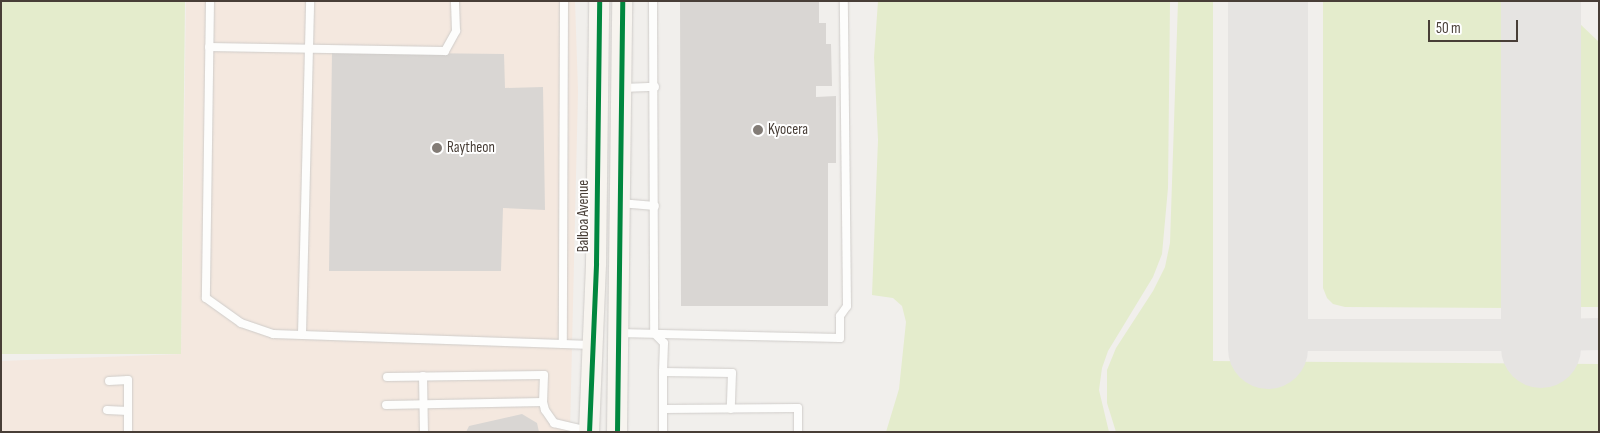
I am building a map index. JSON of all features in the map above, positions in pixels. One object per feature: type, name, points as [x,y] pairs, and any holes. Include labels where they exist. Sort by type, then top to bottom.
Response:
[{"type":"main road","name":"Balboa Avenue","points":[[599,1],[610,26],[620,88],[616,427]]},
{"type":"main road","name":"Balboa Avenue","points":[[589,432],[610,26],[622,1]]},
{"type":"main road","points":[[594,345],[603,349],[616,427]]},
{"type":"lane","points":[[210,1],[206,298],[240,323],[273,334],[594,345]]},
{"type":"lane","points":[[302,334],[310,1]]},
{"type":"lane","points":[[209,47],[445,51],[456,31],[455,1]]},
{"type":"lane","points":[[563,344],[564,1]]},
{"type":"lane","points":[[653,1],[655,87],[654,333],[664,343],[663,432]]},
{"type":"lane","points":[[618,333],[840,338],[840,316],[847,306],[844,1]]},
{"type":"lane","points":[[620,88],[655,87]]},
{"type":"lane","points":[[620,203],[655,206]]},
{"type":"lane","points":[[663,372],[732,373],[731,409]]},
{"type":"lane","points":[[387,377],[544,375],[543,402],[545,410],[554,423],[589,432]]},
{"type":"lane","points":[[423,376],[424,432]]},
{"type":"lane","points":[[109,381],[128,380],[128,432]]},
{"type":"lane","points":[[386,405],[543,402]]},
{"type":"lane","points":[[663,409],[798,408],[798,432]]},
{"type":"lane","points":[[108,410],[128,410]]},
{"type":"shaded area","points":[[186,1],[575,1],[578,91],[570,432],[1,432],[1,361],[181,354]]},
{"type":"green space","points":[[1,1],[185,1],[181,354],[1,354]]},
{"type":"green space","points":[[878,1],[1170,1],[1168,188],[1162,254],[1153,277],[1108,351],[1102,368],[1099,390],[1109,432],[886,432],[899,389],[906,322],[902,306],[893,298],[872,295],[878,140],[874,57]]},
{"type":"green space","points":[[1178,1],[1213,1],[1213,361],[1599,364],[1599,432],[1116,432],[1107,403],[1107,370],[1116,348],[1153,291],[1165,267],[1170,243]]},
{"type":"green space","points":[[1323,1],[1510,1],[1511,301],[1509,308],[1345,307],[1333,304],[1327,298],[1323,288]]},
{"type":"green space","points":[[1571,21],[1579,23],[1599,42],[1599,307],[1576,307],[1572,298],[1568,35]]},
{"type":"building","name":"Kyocera","points":[[680,1],[819,1],[819,23],[826,23],[826,44],[831,44],[832,86],[816,86],[816,97],[836,96],[836,163],[828,163],[828,306],[681,306]]},
{"type":"building","name":"Raytheon","points":[[332,52],[504,54],[505,88],[543,87],[545,210],[503,208],[501,271],[329,271]]},
{"type":"building","points":[[522,414],[537,423],[539,432],[466,432],[469,426]]},
{"type":"taxiway","points":[[1541,310],[1546,325],[1556,335],[1599,334]]},
{"type":"taxiway","points":[[1268,335],[1518,335],[1531,330],[1541,310]]},
{"type":"runway","points":[[1268,1],[1268,349]]},
{"type":"runway","points":[[1541,1],[1541,348]]},
{"type":"cycle path","points":[[589,432],[596,263],[599,1]]},
{"type":"cycle path","points":[[617,432],[622,1]]},
{"type":"place","name":"Kyocera","points":[[758,130]]},
{"type":"place","name":"Raytheon","points":[[437,148]]}]
